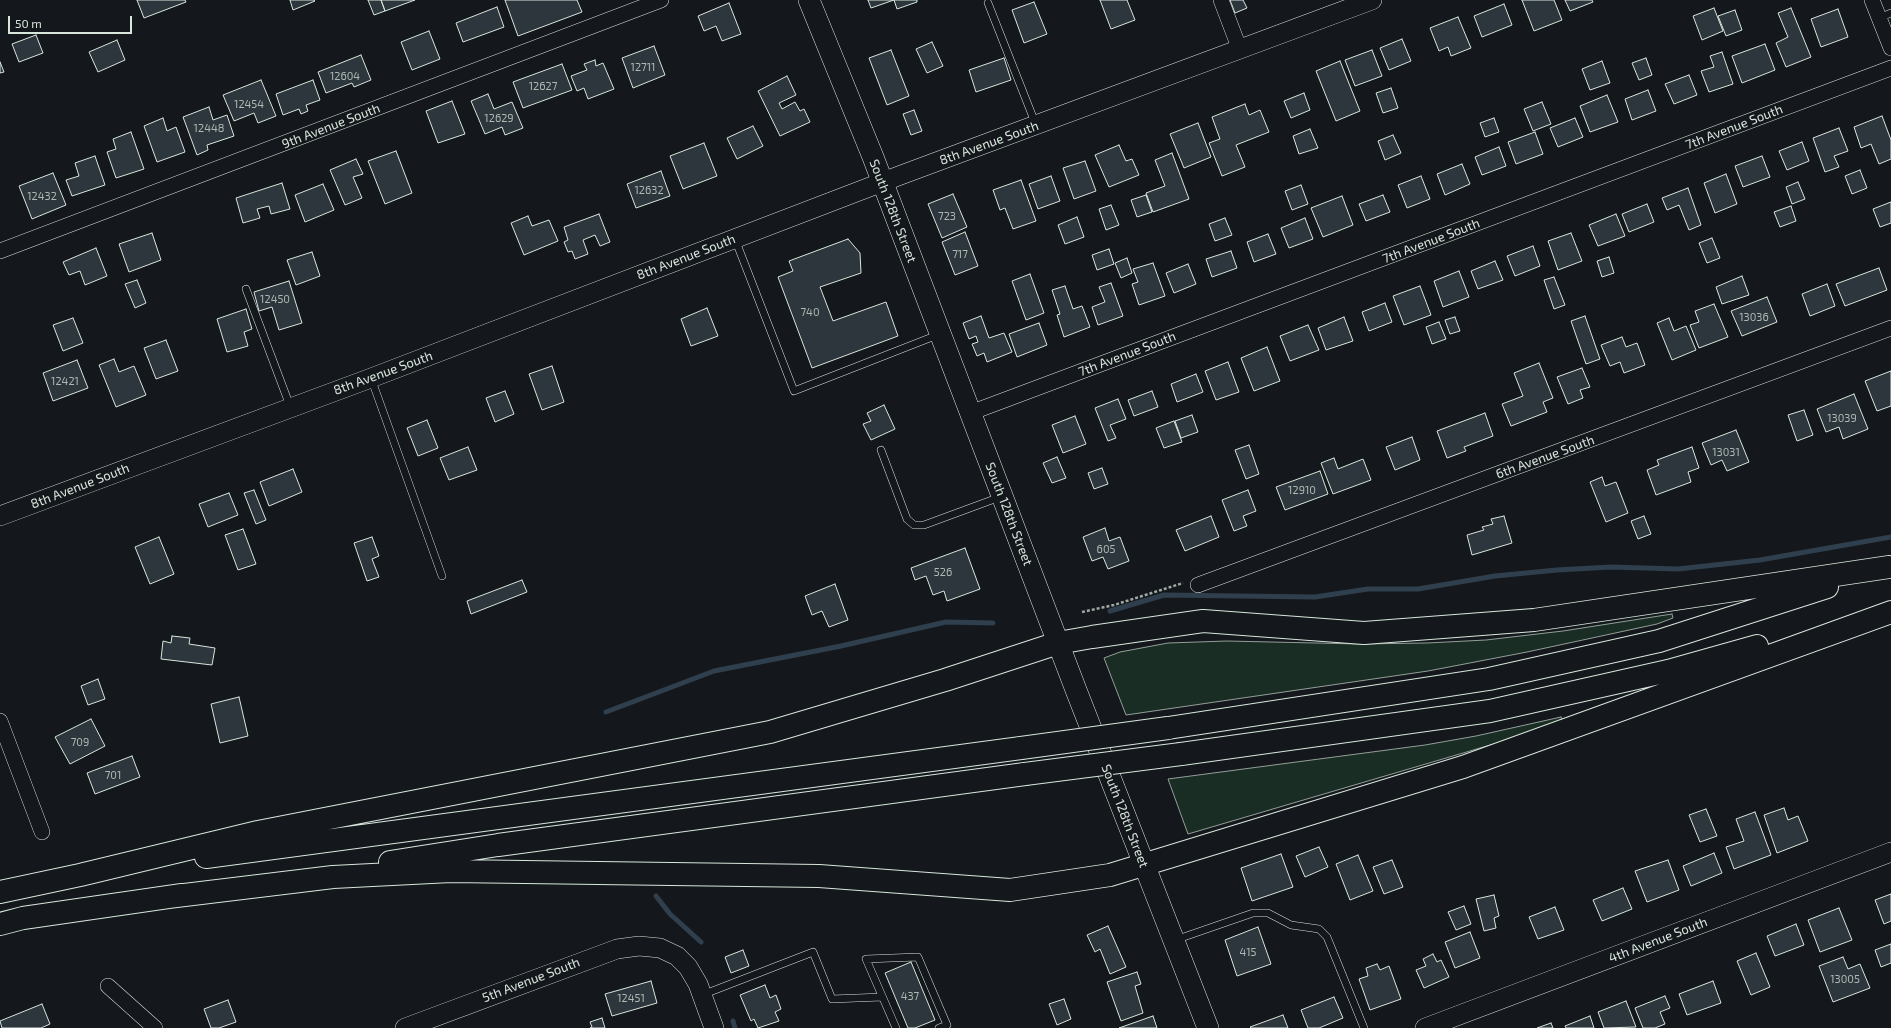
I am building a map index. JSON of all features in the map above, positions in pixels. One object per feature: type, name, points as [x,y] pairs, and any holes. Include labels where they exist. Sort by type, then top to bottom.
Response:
[{"type":"highway","points":[[0,892],[80,875],[266,830],[770,732],[945,680],[1058,643],[1203,621],[1364,633],[1534,620],[1890,567]]},
{"type":"highway","points":[[80,875],[1168,728],[1489,679],[1659,641],[1890,567]]},
{"type":"highway","points":[[0,924],[23,918],[168,897],[498,845],[1182,754],[1490,711],[1668,671],[1891,611]]},
{"type":"highway","points":[[168,897],[333,877],[451,871],[819,876],[1010,890],[1110,875],[1144,866],[1463,767],[1891,611]]},
{"type":"main road","name":"South 128th Street","points":[[809,0],[883,182],[1058,643],[1208,1028]]},
{"type":"street","name":"9th Avenue South","points":[[0,252],[661,0]]},
{"type":"street","points":[[1221,0],[1240,50]]},
{"type":"street","name":"8th Avenue South","points":[[0,516],[371,378],[883,182],[1372,0]]},
{"type":"street","points":[[1872,0],[1885,16],[1891,48]]},
{"type":"street","name":"7th Avenue South","points":[[970,413],[1891,68]]},
{"type":"street","name":"6th Avenue South","points":[[1198,585],[1891,328]]},
{"type":"street","points":[[0,721],[42,832]]},
{"type":"street","name":"4th Avenue South","points":[[1425,1028],[1891,852]]},
{"type":"street","name":"5th Avenue South","points":[[405,1028],[617,949],[639,946],[660,948],[677,956],[688,967],[702,996]]},
{"type":"street","points":[[108,986],[155,1028]]},
{"type":"street","points":[[702,996],[714,1028]]},
{"type":"lane","points":[[988,3],[1036,125]]},
{"type":"lane","points":[[735,239],[794,391],[940,334]]},
{"type":"lane","points":[[246,289],[290,407]]},
{"type":"lane","points":[[371,378],[442,576]]},
{"type":"lane","points":[[881,450],[907,519],[914,525],[924,525],[1002,496]]},
{"type":"lane","points":[[1175,940],[1253,913],[1268,913],[1291,924],[1319,929],[1327,937],[1364,1028]]},
{"type":"lane","points":[[702,996],[813,952],[832,999],[882,997]]},
{"type":"lane","points":[[896,1028],[866,959],[918,957],[946,1025],[939,1028]]},
{"type":"path","points":[[1082,612],[1114,605],[1188,582],[1190,589],[1198,585]]},
{"type":"green space","points":[[1672,614],[1673,618],[1657,624],[1527,652],[1428,671],[1126,715],[1104,658],[1120,652],[1168,643],[1227,641],[1360,644],[1486,640],[1563,631]]},
{"type":"green space","points":[[1561,717],[1564,722],[1531,733],[1188,834],[1168,779],[1425,745],[1476,736]]},
{"type":"building","points":[[137,0],[185,0],[186,2],[144,18]]},
{"type":"building","points":[[290,0],[314,0],[315,1],[293,10]]},
{"type":"building","points":[[368,0],[381,0],[385,11],[374,15]]},
{"type":"building","points":[[381,0],[415,0],[385,11]]},
{"type":"building","points":[[505,0],[577,0],[582,12],[518,36]]},
{"type":"building","points":[[868,0],[894,0],[871,8]]},
{"type":"building","points":[[894,0],[917,0],[917,2],[897,9]]},
{"type":"building","points":[[1100,0],[1127,0],[1135,20],[1111,29]]},
{"type":"building","points":[[1230,0],[1243,0],[1247,8],[1235,13]]},
{"type":"building","points":[[1522,0],[1554,0],[1562,20],[1534,31]]},
{"type":"building","points":[[1565,0],[1592,0],[1593,2],[1570,11]]},
{"type":"building","points":[[1034,2],[1047,34],[1024,43],[1012,10]]},
{"type":"building","points":[[729,3],[741,34],[722,41],[716,26],[704,31],[698,16]]},
{"type":"building","points":[[1504,4],[1512,25],[1482,37],[1474,16]]},
{"type":"building","points":[[497,7],[504,27],[463,42],[456,23]]},
{"type":"building","points":[[1714,8],[1723,31],[1702,40],[1693,16]]},
{"type":"building","points":[[1791,8],[1811,57],[1786,67],[1776,43],[1788,37],[1778,13]]},
{"type":"building","points":[[1838,9],[1848,37],[1821,47],[1811,19]]},
{"type":"building","points":[[1735,10],[1742,30],[1726,36],[1718,16]]},
{"type":"building","points":[[1458,17],[1471,48],[1451,56],[1448,47],[1439,51],[1430,28]]},
{"type":"building","points":[[429,31],[440,59],[412,70],[401,42]]},
{"type":"building","points":[[36,35],[43,53],[19,62],[12,44]]},
{"type":"building","points":[[1402,39],[1411,61],[1389,70],[1380,48]]},
{"type":"building","points":[[117,40],[125,60],[98,72],[89,52]]},
{"type":"building","points":[[932,42],[943,66],[927,73],[916,49]]},
{"type":"building","points":[[1765,44],[1775,70],[1742,83],[1732,56]]},
{"type":"building","points":[[654,46],[665,75],[633,88],[622,58]]},
{"type":"building","points":[[891,50],[909,96],[887,105],[869,58]]},
{"type":"building","points":[[1372,50],[1382,76],[1355,86],[1345,60]]},
{"type":"building","points":[[1722,52],[1733,84],[1709,92],[1701,71],[1714,67],[1710,56]]},
{"type":"building","points":[[361,55],[371,80],[354,87],[352,83],[326,93],[318,72]]},
{"type":"building","points":[[1004,58],[1011,80],[976,92],[969,70]]},
{"type":"building","points":[[1646,58],[1652,75],[1639,80],[1632,63]]},
{"type":"building","points":[[595,60],[596,66],[603,63],[614,89],[588,99],[584,88],[577,91],[571,76],[587,70],[584,64]]},
{"type":"building","points":[[1340,61],[1360,111],[1336,121],[1316,71]]},
{"type":"building","points":[[1602,61],[1610,83],[1590,90],[1582,69]]},
{"type":"building","points":[[0,62],[4,72],[0,73]]},
{"type":"building","points":[[562,64],[572,90],[523,108],[513,82]]},
{"type":"building","points":[[1689,75],[1697,95],[1674,104],[1665,84]]},
{"type":"building","points":[[787,76],[796,95],[779,103],[782,109],[795,102],[800,111],[804,109],[810,122],[780,136],[758,91]]},
{"type":"building","points":[[261,80],[276,116],[258,123],[254,113],[234,121],[223,95]]},
{"type":"building","points":[[313,80],[320,100],[306,105],[308,111],[301,114],[299,109],[283,115],[276,94]]},
{"type":"building","points":[[1391,88],[1398,108],[1383,113],[1376,93]]},
{"type":"building","points":[[1648,90],[1656,111],[1632,120],[1625,99]]},
{"type":"building","points":[[1304,93],[1310,110],[1291,118],[1284,101]]},
{"type":"building","points":[[488,94],[494,109],[512,102],[523,128],[505,135],[502,127],[485,134],[471,101]]},
{"type":"building","points":[[1607,95],[1618,122],[1590,132],[1580,106]]},
{"type":"building","points":[[452,101],[465,134],[438,143],[426,111]]},
{"type":"building","points":[[1542,102],[1551,124],[1533,131],[1524,109]]},
{"type":"building","points":[[1245,104],[1249,115],[1260,110],[1269,132],[1236,145],[1245,167],[1222,176],[1209,143],[1220,139],[1212,117]]},
{"type":"building","points":[[209,107],[213,120],[227,115],[234,136],[207,145],[208,150],[197,155],[183,117]]},
{"type":"building","points":[[914,110],[922,131],[911,135],[903,114]]},
{"type":"building","points":[[1882,116],[1891,140],[1891,159],[1879,164],[1871,144],[1861,148],[1854,127]]},
{"type":"building","points":[[163,118],[167,131],[176,127],[185,152],[157,162],[144,126]]},
{"type":"building","points":[[1494,118],[1499,132],[1485,137],[1480,123]]},
{"type":"building","points":[[1575,118],[1583,137],[1558,147],[1550,128]]},
{"type":"building","points":[[1198,123],[1211,157],[1184,168],[1170,134]]},
{"type":"building","points":[[753,126],[763,146],[737,159],[727,138]]},
{"type":"building","points":[[1839,128],[1848,151],[1834,156],[1839,167],[1825,172],[1813,138]]},
{"type":"building","points":[[1310,129],[1318,148],[1299,154],[1293,136]]},
{"type":"building","points":[[131,132],[144,169],[116,178],[107,152],[116,149],[113,139]]},
{"type":"building","points":[[1535,132],[1543,154],[1516,164],[1508,142]]},
{"type":"building","points":[[1393,135],[1401,153],[1385,160],[1378,141]]},
{"type":"building","points":[[1802,142],[1809,161],[1787,170],[1779,151]]},
{"type":"building","points":[[704,143],[717,176],[683,189],[670,156]]},
{"type":"building","points":[[1119,145],[1126,161],[1132,159],[1139,175],[1109,187],[1095,155]]},
{"type":"building","points":[[1499,147],[1506,166],[1482,175],[1475,157]]},
{"type":"building","points":[[396,151],[412,193],[385,204],[368,161]]},
{"type":"building","points":[[1172,153],[1189,199],[1153,212],[1146,193],[1165,186],[1155,160]]},
{"type":"building","points":[[95,156],[105,185],[72,196],[66,180],[79,176],[75,163]]},
{"type":"building","points":[[1762,156],[1770,177],[1743,187],[1735,166]]},
{"type":"building","points":[[356,159],[363,174],[353,177],[362,198],[345,205],[330,170]]},
{"type":"building","points":[[1085,161],[1096,191],[1074,199],[1063,168]]},
{"type":"building","points":[[1462,164],[1470,184],[1445,195],[1437,174]]},
{"type":"building","points":[[1860,170],[1867,188],[1852,194],[1845,176]]},
{"type":"building","points":[[661,171],[670,196],[636,208],[627,184]]},
{"type":"building","points":[[53,173],[66,205],[32,219],[19,186]]},
{"type":"building","points":[[1726,174],[1737,204],[1715,213],[1704,183]]},
{"type":"building","points":[[1051,176],[1060,201],[1038,209],[1029,184]]},
{"type":"building","points":[[1421,176],[1430,199],[1407,208],[1398,185]]},
{"type":"building","points":[[1021,180],[1036,221],[1013,229],[1005,208],[1000,210],[993,190]]},
{"type":"building","points":[[1798,182],[1805,199],[1792,204],[1786,187]]},
{"type":"building","points":[[282,183],[290,209],[271,214],[269,206],[257,209],[260,218],[243,223],[236,198]]},
{"type":"building","points":[[323,184],[334,210],[305,222],[295,195]]},
{"type":"building","points":[[1301,185],[1308,204],[1292,210],[1285,191]]},
{"type":"building","points":[[1688,188],[1701,225],[1689,230],[1679,205],[1667,210],[1662,198]]},
{"type":"building","points":[[953,194],[967,227],[942,238],[928,204]]},
{"type":"building","points":[[1146,195],[1152,212],[1137,217],[1131,200]]},
{"type":"building","points":[[1383,195],[1390,212],[1366,221],[1359,204]]},
{"type":"building","points":[[1342,196],[1353,225],[1323,237],[1311,208]]},
{"type":"building","points":[[1891,202],[1891,223],[1880,227],[1873,209]]},
{"type":"building","points":[[1647,204],[1654,222],[1629,232],[1622,214]]},
{"type":"building","points":[[1111,205],[1119,225],[1106,230],[1099,209]]},
{"type":"building","points":[[1791,206],[1796,221],[1780,227],[1774,212]]},
{"type":"building","points":[[599,214],[610,242],[600,246],[595,235],[583,240],[588,254],[575,259],[572,251],[568,252],[564,242],[568,240],[564,227]]},
{"type":"building","points":[[1616,214],[1625,236],[1598,246],[1589,225]]},
{"type":"building","points":[[528,216],[532,226],[549,220],[558,241],[524,255],[511,223]]},
{"type":"building","points":[[1077,217],[1084,237],[1065,244],[1058,225]]},
{"type":"building","points":[[1225,218],[1232,235],[1215,241],[1209,224]]},
{"type":"building","points":[[1305,218],[1313,239],[1289,248],[1281,228]]},
{"type":"building","points":[[965,232],[978,266],[955,275],[942,242]]},
{"type":"building","points":[[152,233],[161,260],[129,272],[119,244]]},
{"type":"building","points":[[1571,233],[1582,261],[1558,270],[1548,241]]},
{"type":"building","points":[[1268,234],[1276,254],[1254,262],[1247,242]]},
{"type":"building","points":[[1712,238],[1720,258],[1707,263],[1699,243]]},
{"type":"building","points":[[848,239],[860,253],[861,273],[820,287],[833,321],[886,302],[898,336],[812,368],[778,277],[793,271],[789,261]]},
{"type":"building","points":[[1533,246],[1540,266],[1515,276],[1507,256]]},
{"type":"building","points":[[96,248],[107,276],[85,285],[80,271],[69,275],[63,262]]},
{"type":"building","points":[[1109,249],[1114,264],[1097,270],[1092,255]]},
{"type":"building","points":[[1231,251],[1237,268],[1212,277],[1206,259]]},
{"type":"building","points":[[312,252],[320,276],[296,285],[287,260]]},
{"type":"building","points":[[1609,257],[1614,273],[1602,277],[1597,261]]},
{"type":"building","points":[[1127,258],[1132,273],[1121,278],[1115,263]]},
{"type":"building","points":[[1495,261],[1503,280],[1478,289],[1471,271]]},
{"type":"building","points":[[1153,263],[1165,296],[1139,305],[1132,284],[1138,282],[1133,269]]},
{"type":"building","points":[[1188,264],[1196,284],[1174,293],[1166,273]]},
{"type":"building","points":[[1879,268],[1887,290],[1845,306],[1836,284]]},
{"type":"building","points":[[1459,271],[1469,297],[1443,307],[1434,281]]},
{"type":"building","points":[[1030,274],[1044,313],[1026,320],[1012,281]]},
{"type":"building","points":[[1742,276],[1749,295],[1722,304],[1716,287]]},
{"type":"building","points":[[1554,277],[1565,305],[1554,309],[1544,280]]},
{"type":"building","points":[[137,280],[146,303],[135,308],[125,284]]},
{"type":"building","points":[[289,281],[302,323],[279,330],[272,307],[259,311],[254,292]]},
{"type":"building","points":[[1111,283],[1123,316],[1098,325],[1092,307],[1105,302],[1099,287]]},
{"type":"building","points":[[1827,284],[1835,306],[1810,316],[1802,294]]},
{"type":"building","points":[[1065,286],[1073,309],[1082,306],[1090,327],[1064,337],[1057,315],[1060,314],[1052,290]]},
{"type":"building","points":[[1420,286],[1431,315],[1404,325],[1393,296]]},
{"type":"building","points":[[1767,297],[1777,322],[1742,336],[1731,311]]},
{"type":"building","points":[[1385,303],[1392,322],[1369,331],[1362,312]]},
{"type":"building","points":[[1714,304],[1728,337],[1699,348],[1690,325],[1699,322],[1695,311]]},
{"type":"building","points":[[707,308],[718,336],[691,346],[681,319]]},
{"type":"building","points":[[246,309],[252,329],[244,332],[248,346],[227,352],[217,319]]},
{"type":"building","points":[[981,316],[989,338],[1004,333],[1012,352],[987,362],[984,353],[977,356],[972,344],[978,342],[976,336],[969,339],[963,323]]},
{"type":"building","points":[[1585,316],[1600,359],[1586,364],[1571,321]]},
{"type":"building","points":[[1344,317],[1353,341],[1326,350],[1318,328]]},
{"type":"building","points":[[1455,317],[1460,331],[1450,334],[1445,320]]},
{"type":"building","points":[[73,318],[83,343],[63,351],[53,325]]},
{"type":"building","points":[[1669,318],[1674,331],[1686,326],[1696,350],[1672,360],[1657,323]]},
{"type":"building","points":[[1439,322],[1446,339],[1432,344],[1426,327]]},
{"type":"building","points":[[1039,323],[1047,345],[1017,357],[1009,334]]},
{"type":"building","points":[[1308,325],[1319,350],[1290,361],[1280,336]]},
{"type":"building","points":[[1622,337],[1626,347],[1637,343],[1645,365],[1624,373],[1620,362],[1610,366],[1601,345]]},
{"type":"building","points":[[166,340],[178,371],[156,379],[144,348]]},
{"type":"building","points":[[1267,347],[1280,381],[1254,391],[1241,358]]},
{"type":"building","points":[[114,359],[119,372],[134,366],[146,395],[116,407],[99,365]]},
{"type":"building","points":[[77,360],[88,388],[53,401],[43,373]]},
{"type":"building","points":[[1228,362],[1239,392],[1216,400],[1205,371]]},
{"type":"building","points":[[1539,363],[1553,398],[1543,402],[1547,412],[1511,426],[1502,404],[1523,396],[1514,373]]},
{"type":"building","points":[[552,366],[564,402],[542,410],[529,374]]},
{"type":"building","points":[[1582,368],[1590,387],[1580,390],[1583,398],[1568,404],[1557,377]]},
{"type":"building","points":[[1891,371],[1891,406],[1877,411],[1865,381]]},
{"type":"building","points":[[1196,374],[1203,392],[1177,402],[1171,384]]},
{"type":"building","points":[[505,391],[514,414],[495,422],[486,398]]},
{"type":"building","points":[[1152,391],[1158,407],[1134,416],[1128,400]]},
{"type":"building","points":[[1854,394],[1868,429],[1843,439],[1839,427],[1826,432],[1817,409]]},
{"type":"building","points":[[1118,399],[1126,419],[1110,425],[1116,438],[1108,441],[1095,408]]},
{"type":"building","points":[[884,405],[895,429],[871,440],[863,424],[871,421],[867,413]]},
{"type":"building","points":[[1804,410],[1813,435],[1797,441],[1788,415]]},
{"type":"building","points":[[1485,413],[1493,436],[1464,447],[1466,451],[1447,458],[1437,431]]},
{"type":"building","points":[[1192,415],[1198,432],[1181,438],[1175,421]]},
{"type":"building","points":[[1075,416],[1086,444],[1063,453],[1052,425]]},
{"type":"building","points":[[427,420],[438,448],[418,456],[407,428]]},
{"type":"building","points":[[1174,421],[1182,442],[1164,448],[1156,428]]},
{"type":"building","points":[[1736,430],[1749,462],[1727,471],[1722,460],[1711,465],[1702,443]]},
{"type":"building","points":[[1412,437],[1420,460],[1395,470],[1386,447]]},
{"type":"building","points":[[1249,445],[1259,474],[1246,479],[1235,450]]},
{"type":"building","points":[[468,447],[477,470],[449,480],[440,458]]},
{"type":"building","points":[[1692,447],[1699,468],[1688,472],[1691,482],[1656,495],[1647,470],[1659,465],[1657,460]]},
{"type":"building","points":[[1057,457],[1066,478],[1052,483],[1043,463]]},
{"type":"building","points":[[1334,458],[1338,469],[1363,459],[1371,480],[1333,494],[1321,463]]},
{"type":"building","points":[[1102,468],[1108,484],[1094,489],[1088,473]]},
{"type":"building","points":[[293,469],[302,492],[269,506],[260,482]]},
{"type":"building","points":[[1320,471],[1328,494],[1285,510],[1276,487]]},
{"type":"building","points":[[1602,477],[1605,486],[1616,482],[1628,513],[1606,522],[1590,482]]},
{"type":"building","points":[[254,490],[266,520],[256,524],[244,493]]},
{"type":"building","points":[[1248,490],[1256,511],[1243,516],[1247,526],[1234,531],[1222,500]]},
{"type":"building","points":[[229,493],[238,515],[208,527],[199,504]]},
{"type":"building","points":[[1211,516],[1219,537],[1185,551],[1176,530]]},
{"type":"building","points":[[1504,516],[1512,543],[1472,555],[1467,535],[1484,530],[1482,527],[1493,524],[1491,519]]},
{"type":"building","points":[[1644,516],[1651,534],[1638,539],[1631,521]]},
{"type":"building","points":[[1105,528],[1109,541],[1120,537],[1129,561],[1108,569],[1103,557],[1092,561],[1083,537]]},
{"type":"building","points":[[243,529],[256,564],[238,570],[225,535]]},
{"type":"building","points":[[159,537],[174,574],[150,584],[135,547]]},
{"type":"building","points":[[372,537],[379,556],[372,559],[379,577],[367,581],[354,543]]},
{"type":"building","points":[[965,548],[980,589],[947,601],[944,591],[933,595],[926,576],[915,580],[911,568]]},
{"type":"building","points":[[522,580],[527,592],[471,614],[467,601]]},
{"type":"building","points":[[835,584],[848,620],[829,627],[822,611],[812,615],[805,596]]},
{"type":"building","points":[[172,636],[190,638],[189,644],[215,648],[212,665],[161,659],[163,641],[171,643]]},
{"type":"building","points":[[98,679],[105,699],[88,705],[81,686]]},
{"type":"building","points":[[239,697],[248,736],[220,743],[211,704]]},
{"type":"building","points":[[91,719],[105,746],[70,764],[55,737]]},
{"type":"building","points":[[132,756],[140,777],[95,794],[87,773]]},
{"type":"building","points":[[1784,808],[1788,820],[1798,816],[1808,841],[1777,853],[1764,815]]},
{"type":"building","points":[[1706,809],[1717,836],[1700,842],[1689,815]]},
{"type":"building","points":[[1755,812],[1771,855],[1734,869],[1726,847],[1744,841],[1736,819]]},
{"type":"building","points":[[1319,847],[1328,867],[1305,877],[1296,856]]},
{"type":"building","points":[[1714,853],[1722,873],[1691,886],[1683,866]]},
{"type":"building","points":[[1281,854],[1293,887],[1252,901],[1241,868]]},
{"type":"building","points":[[1358,855],[1373,891],[1350,900],[1336,864]]},
{"type":"building","points":[[1392,860],[1403,887],[1384,894],[1373,867]]},
{"type":"building","points":[[1668,860],[1679,890],[1647,902],[1635,871]]},
{"type":"building","points":[[1623,888],[1632,909],[1602,921],[1593,900]]},
{"type":"building","points":[[1891,894],[1891,921],[1884,924],[1875,900]]},
{"type":"building","points":[[1494,895],[1499,916],[1494,918],[1496,928],[1484,931],[1476,899]]},
{"type":"building","points":[[1464,906],[1471,924],[1456,930],[1448,912]]},
{"type":"building","points":[[1555,907],[1564,930],[1538,939],[1529,917]]},
{"type":"building","points":[[1839,908],[1852,940],[1820,952],[1808,920]]},
{"type":"building","points":[[1796,924],[1804,945],[1775,956],[1767,936]]},
{"type":"building","points":[[1108,926],[1126,967],[1110,974],[1100,949],[1095,952],[1087,935]]},
{"type":"building","points":[[1258,927],[1271,964],[1237,976],[1225,940]]},
{"type":"building","points":[[1470,932],[1480,958],[1455,968],[1445,942]]},
{"type":"building","points":[[1891,944],[1891,963],[1881,967],[1875,950]]},
{"type":"building","points":[[743,950],[749,966],[731,973],[725,957]]},
{"type":"building","points":[[1756,953],[1770,987],[1751,995],[1737,961]]},
{"type":"building","points":[[1433,954],[1437,962],[1441,960],[1449,977],[1424,988],[1416,970],[1426,966],[1423,959]]},
{"type":"building","points":[[1843,957],[1848,969],[1860,964],[1870,988],[1833,1002],[1819,966]]},
{"type":"building","points":[[911,962],[935,1020],[915,1028],[908,1028],[885,973]]},
{"type":"building","points":[[1377,964],[1380,970],[1389,966],[1401,999],[1370,1010],[1359,979],[1368,976],[1366,968]]},
{"type":"building","points":[[1137,972],[1141,984],[1135,986],[1143,1013],[1121,1021],[1107,982]]},
{"type":"building","points":[[651,981],[657,1003],[612,1016],[605,994]]},
{"type":"building","points":[[1713,981],[1721,1003],[1687,1015],[1679,994]]},
{"type":"building","points":[[765,985],[770,998],[776,995],[781,1009],[775,1012],[779,1021],[758,1028],[754,1019],[751,1021],[740,995]]},
{"type":"building","points":[[1665,996],[1670,1008],[1660,1012],[1665,1024],[1655,1028],[1643,1028],[1635,1008]]},
{"type":"building","points":[[1334,997],[1343,1018],[1319,1028],[1308,1028],[1301,1010]]},
{"type":"building","points":[[1064,999],[1071,1019],[1057,1025],[1049,1004]]},
{"type":"building","points":[[228,1000],[236,1022],[219,1028],[211,1028],[204,1009]]},
{"type":"building","points":[[1626,1001],[1636,1027],[1604,1028],[1598,1012]]},
{"type":"building","points":[[42,1004],[50,1024],[41,1028],[2,1028],[0,1021]]},
{"type":"building","points":[[1283,1015],[1288,1028],[1250,1027]]},
{"type":"building","points":[[1153,1016],[1157,1028],[1119,1028]]},
{"type":"building","points":[[1590,1016],[1594,1028],[1566,1028],[1565,1026]]},
{"type":"building","points":[[602,1018],[605,1028],[590,1028],[592,1027],[590,1022]]},
{"type":"building","points":[[1551,1023],[1553,1028],[1537,1028]]},
{"type":"waterway","points":[[1110,611],[1164,595],[1315,597],[1368,589],[1418,589],[1495,576],[1557,570],[1611,567],[1678,569],[1760,560],[1891,537]]},
{"type":"waterway","points":[[606,712],[714,671],[841,646],[946,622],[993,623]]},
{"type":"waterway","points":[[656,896],[670,914],[701,942]]},
{"type":"waterway","points":[[733,1021],[735,1028]]}]
